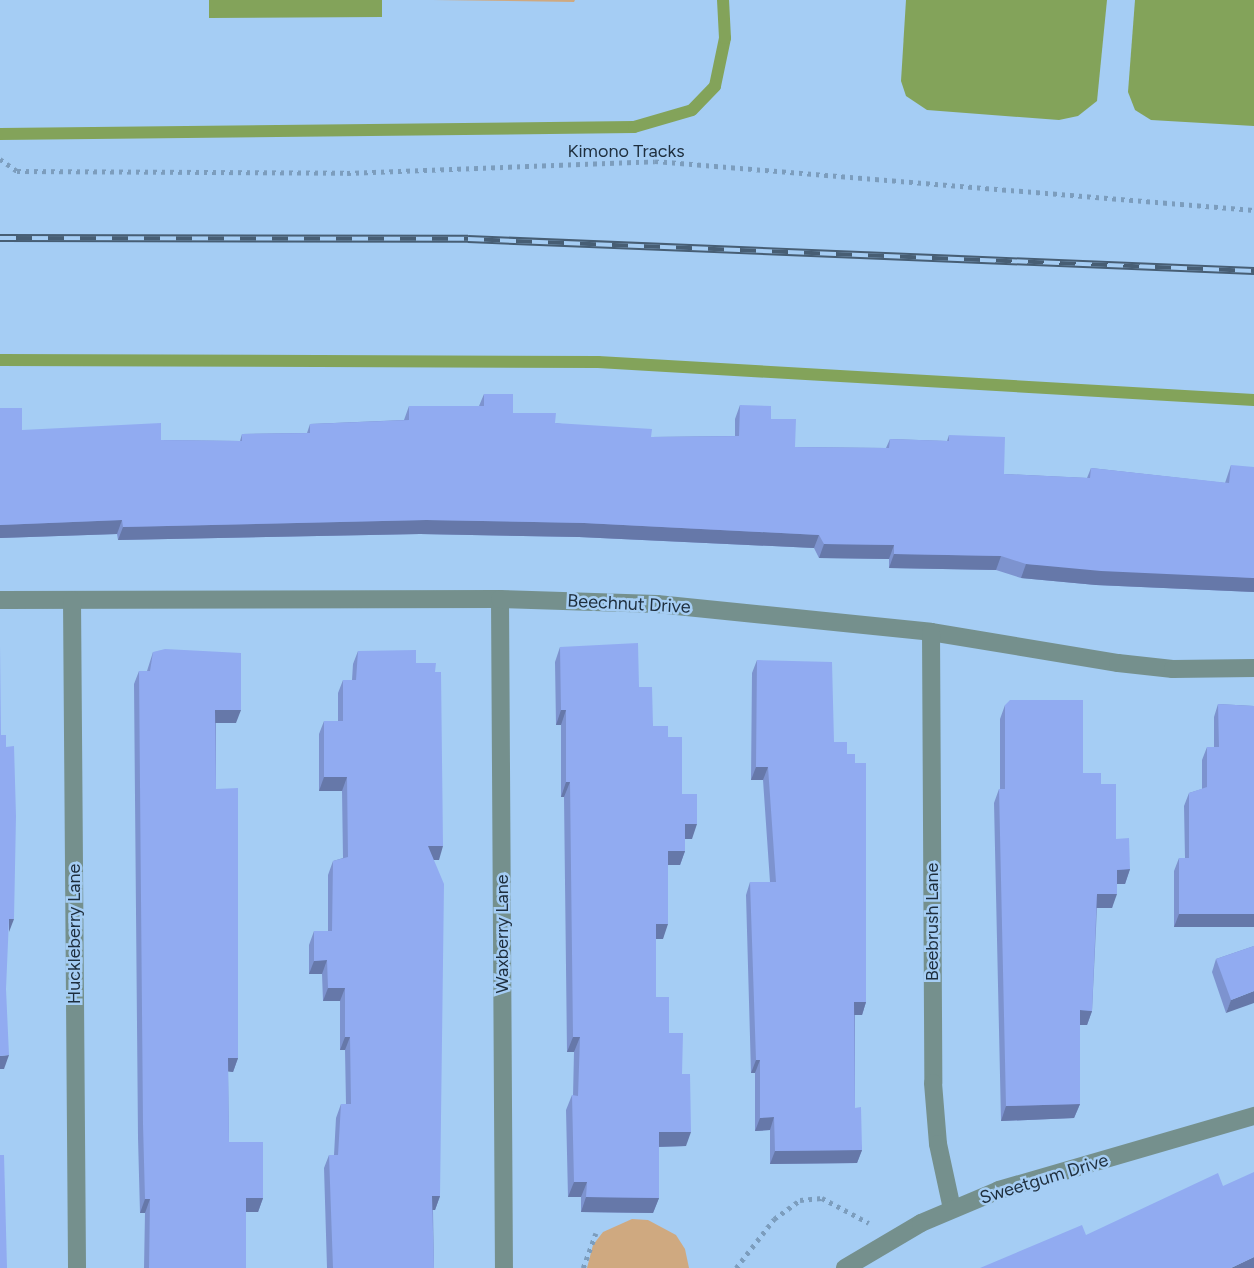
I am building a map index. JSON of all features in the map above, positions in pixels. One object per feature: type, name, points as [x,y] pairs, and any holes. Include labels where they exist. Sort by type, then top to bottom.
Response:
[{"type":"street","name":"Beechnut Drive","points":[[0,600],[500,599],[657,604],[931,632],[1118,663],[1173,668],[1254,668]]},
{"type":"street","name":"Waxberry Lane","points":[[500,599],[504,1268]]},
{"type":"street","name":"Huckleberry Lane","points":[[72,600],[77,1268]]},
{"type":"street","name":"Beebrush Lane","points":[[931,632],[933,1083],[939,1144],[952,1209]]},
{"type":"street","name":"Sweetgum Drive","points":[[845,1268],[952,1209],[1054,1171],[1254,1116]]},
{"type":"path","name":"Kimono Tracks","points":[[0,159],[17,171],[333,173],[655,161],[1254,210]]},
{"type":"path","points":[[736,1268],[774,1219],[800,1200],[822,1198],[872,1226]]},
{"type":"path","points":[[583,1268],[596,1233]]},
{"type":"shaded area","points":[[209,0],[382,0],[382,17],[209,18]]},
{"type":"shaded area","points":[[433,0],[575,0],[574,2]]},
{"type":"shaded area","points":[[906,0],[1107,0],[1097,101],[1078,116],[1059,120],[927,110],[906,96],[901,81]]},
{"type":"shaded area","points":[[1135,0],[1254,0],[1254,126],[1151,120],[1135,110],[1128,92]]},
{"type":"shaded area","points":[[632,1219],[648,1220],[676,1235],[685,1249],[689,1268],[587,1268],[593,1245],[603,1232]]},
{"type":"building","points":[[484,394],[513,394],[513,413],[556,413],[555,423],[652,429],[651,437],[739,436],[740,405],[771,406],[771,419],[796,419],[795,447],[889,448],[890,439],[949,441],[949,435],[1005,437],[1004,474],[1090,478],[1091,468],[1229,483],[1231,465],[1254,467],[1254,578],[1101,571],[1026,564],[1001,556],[894,554],[894,545],[824,544],[819,535],[584,523],[426,520],[123,527],[122,520],[0,525],[0,408],[22,408],[22,430],[161,423],[161,440],[242,441],[242,434],[310,433],[310,424],[409,420],[409,406],[484,406]]},
{"type":"building","points":[[638,643],[639,687],[652,687],[653,726],[668,726],[668,737],[682,737],[682,794],[697,794],[697,824],[685,824],[685,851],[668,851],[668,924],[656,924],[656,997],[669,997],[669,1033],[683,1033],[682,1074],[690,1074],[691,1132],[659,1132],[659,1198],[586,1197],[587,1182],[574,1182],[572,1095],[578,1096],[580,1037],[573,1037],[570,782],[566,782],[566,710],[561,710],[560,647]]},
{"type":"building","points":[[0,644],[1,735],[6,735],[6,747],[14,746],[16,816],[14,919],[9,919],[6,989],[9,1055],[0,1056]]},
{"type":"building","points":[[165,649],[241,653],[241,710],[215,710],[216,789],[238,788],[238,1058],[228,1058],[229,1142],[263,1142],[263,1198],[246,1198],[246,1268],[149,1268],[150,1199],[145,1199],[143,1124],[139,671],[150,671],[153,652]]},
{"type":"building","points":[[416,650],[416,663],[436,663],[435,672],[441,672],[443,846],[428,846],[444,884],[440,1196],[432,1196],[434,1268],[333,1268],[329,1155],[338,1155],[341,1104],[351,1104],[350,1037],[345,1037],[345,988],[328,988],[327,960],[314,961],[314,931],[332,931],[333,861],[348,857],[347,777],[324,777],[324,721],[343,721],[343,680],[356,680],[358,651]]},
{"type":"building","points":[[757,660],[832,662],[834,742],[847,742],[847,754],[855,754],[855,763],[866,763],[866,1002],[854,1002],[855,1108],[861,1107],[862,1150],[775,1151],[774,1117],[760,1118],[760,1060],[756,1060],[750,882],[776,882],[768,767],[756,767]]},
{"type":"building","points":[[1010,700],[1083,700],[1083,773],[1101,773],[1101,784],[1116,784],[1116,839],[1129,838],[1130,869],[1117,870],[1117,894],[1097,894],[1092,1011],[1080,1010],[1080,1104],[1006,1106],[999,789],[1005,789],[1005,705]]},
{"type":"building","points":[[1218,704],[1254,706],[1254,914],[1179,914],[1179,858],[1189,858],[1189,793],[1207,787],[1207,747],[1219,747]]},
{"type":"building","points":[[1254,946],[1254,991],[1231,1000],[1216,959]]},
{"type":"building","points":[[0,1155],[4,1155],[7,1268],[0,1268]]},
{"type":"building","points":[[1254,1172],[1254,1257],[1231,1268],[980,1268],[1082,1225],[1086,1235],[1218,1173],[1223,1186]]},
{"type":"waterway","points":[[0,134],[634,127],[692,110],[715,86],[725,38],[723,0]]},
{"type":"waterway","points":[[0,360],[598,362],[1254,400]]},
{"type":"railway","points":[[0,238],[468,239],[1254,271]]}]
